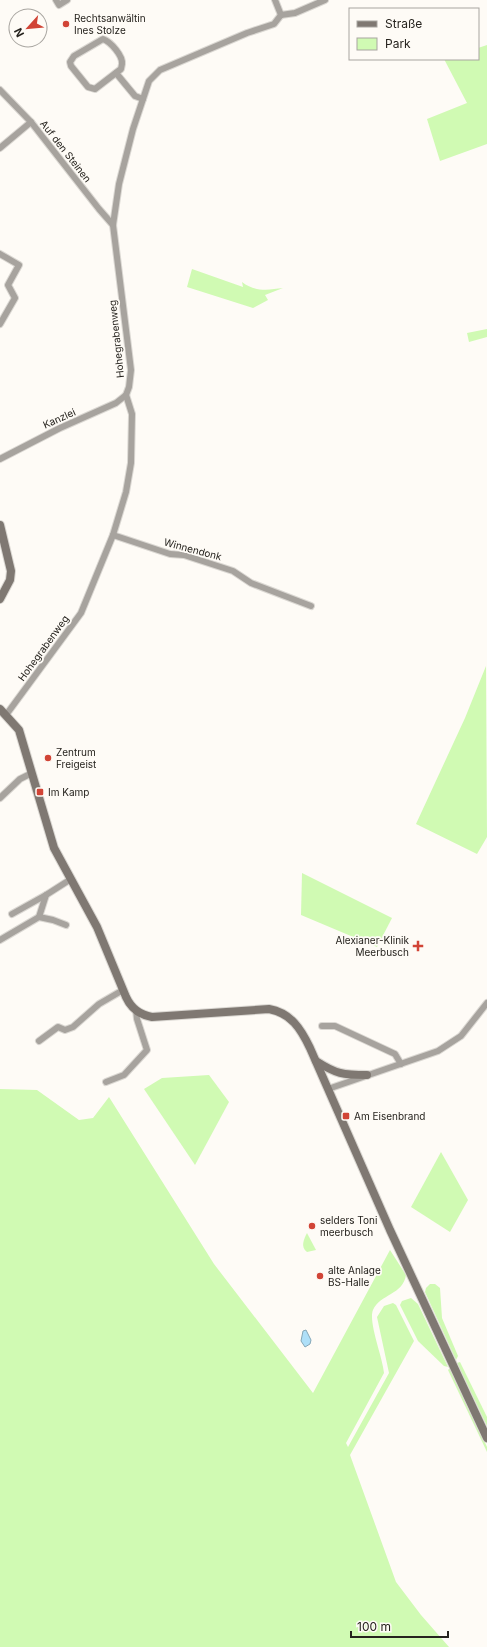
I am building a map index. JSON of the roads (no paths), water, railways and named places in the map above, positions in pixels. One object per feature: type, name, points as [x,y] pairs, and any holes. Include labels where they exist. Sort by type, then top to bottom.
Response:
[{"type":"main road","points":[[0,525],[11,571],[10,580],[0,599]]},
{"type":"main road","points":[[3,712],[19,730],[52,841],[93,919],[127,1001],[136,1010],[148,1016],[156,1017],[275,1010],[286,1015],[298,1026],[316,1060],[390,1230],[487,1438]]},
{"type":"main road","points":[[316,1060],[330,1071],[341,1075],[367,1075]]},
{"type":"street","points":[[56,0],[59,5],[67,0]]},
{"type":"street","points":[[275,0],[281,15]]},
{"type":"street","name":"Hohegrabenweg","points":[[3,712],[81,613],[113,535],[126,492],[131,463],[132,414],[126,395],[129,387],[130,370],[114,225],[119,184],[149,81],[160,70],[247,33],[274,24],[281,15],[295,13],[324,0]]},
{"type":"street","points":[[103,39],[107,41],[122,60],[121,68],[116,73],[95,89],[92,89],[88,87],[71,66],[70,62],[74,56],[103,39]]},
{"type":"street","points":[[116,73],[135,96],[143,99]]},
{"type":"street","name":"Auf den Steinen","points":[[0,90],[31,122],[99,209],[114,225]]},
{"type":"street","points":[[0,148],[31,122]]},
{"type":"street","points":[[0,254],[19,266],[8,285],[15,298],[0,324]]},
{"type":"street","name":"Kanzlei","points":[[0,459],[60,428],[110,406],[126,395]]},
{"type":"street","name":"Winnendonk","points":[[113,535],[170,554],[184,555],[233,571],[251,583],[311,606]]},
{"type":"street","points":[[0,798],[20,779],[32,773]]},
{"type":"street","points":[[12,914],[71,879]]},
{"type":"street","points":[[0,940],[39,917],[46,895]]},
{"type":"street","points":[[39,917],[66,925]]},
{"type":"street","points":[[39,1041],[58,1026],[66,1030],[73,1027],[99,1004],[123,990]]},
{"type":"street","points":[[328,1089],[428,1056],[451,1044],[465,1031],[487,1003]]},
{"type":"street","points":[[106,1082],[124,1075],[147,1050],[137,1019],[136,1010]]},
{"type":"street","points":[[322,1026],[335,1026],[395,1054],[401,1064]]},
{"type":"water","points":[[306,1330],[311,1340],[310,1344],[305,1347],[301,1341],[303,1331]]},
{"type":"place","name":"Rechtsanwältin Ines Stolze","points":[[66,24]]},
{"type":"place","name":"Zentrum Freigeist","points":[[48,758]]},
{"type":"place","name":"Im Kamp","points":[[40,792]]},
{"type":"place","name":"Alexianer-Klinik Meerbusch","points":[[418,946]]},
{"type":"place","name":"Am Eisenbrand","points":[[346,1116]]},
{"type":"place","name":"selders Toni meerbusch","points":[[312,1226]]},
{"type":"place","name":"alte Anlage BS-Halle","points":[[320,1276]]}]
